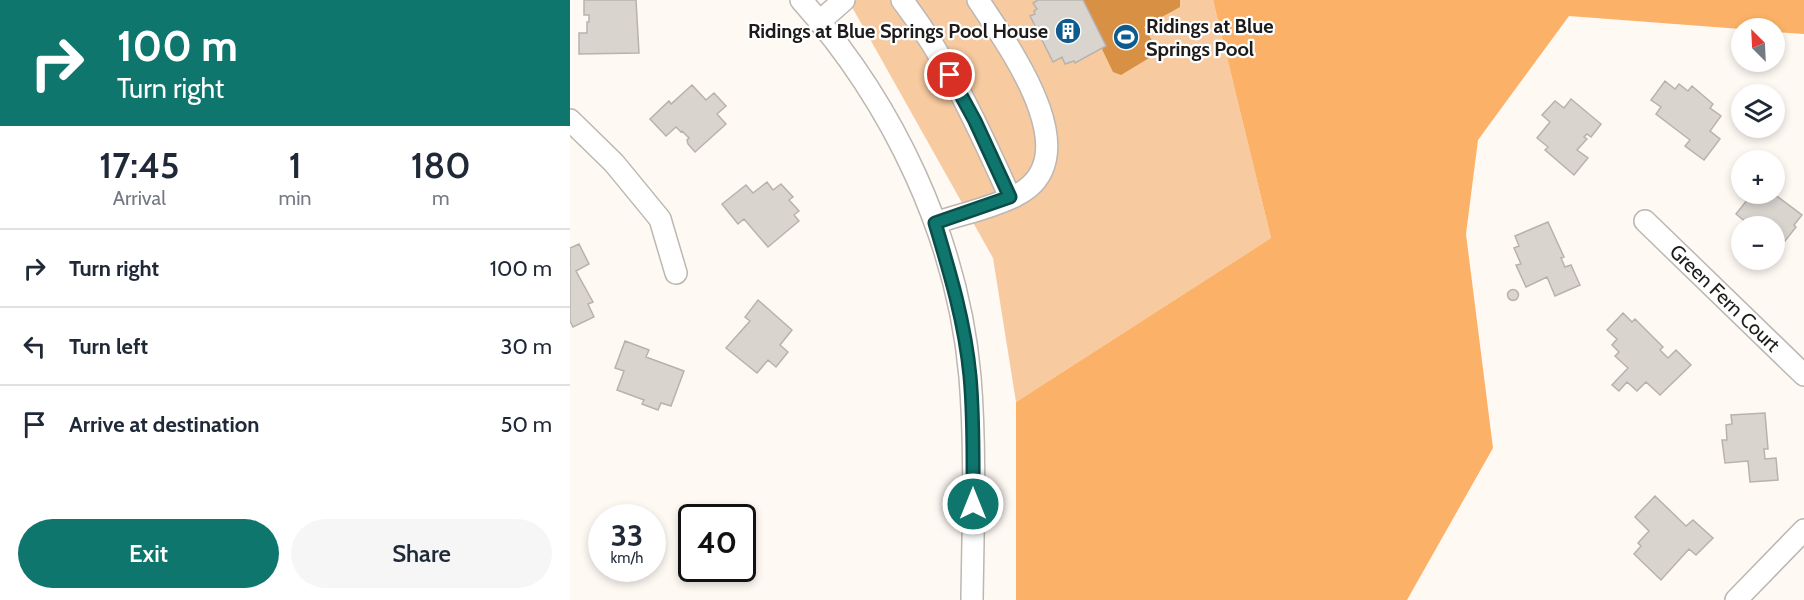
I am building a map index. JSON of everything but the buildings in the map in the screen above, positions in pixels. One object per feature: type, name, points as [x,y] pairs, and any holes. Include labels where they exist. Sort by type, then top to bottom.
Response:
[{"type":"street","points":[[801,0],[850,61],[882,110],[909,162],[935,223],[958,305],[970,374],[974,433],[972,600]]},
{"type":"street","points":[[819,22],[844,0]]},
{"type":"street","points":[[902,0],[923,28],[950,75],[975,121],[1010,197]]},
{"type":"street","points":[[935,223],[1010,197],[1031,185],[1040,175],[1045,163],[1048,138],[1039,106],[1011,52],[978,0]]},
{"type":"street","points":[[570,120],[614,163],[660,219],[676,273]]},
{"type":"street","name":"Green Fern Court","points":[[1645,221],[1804,375]]},
{"type":"street","points":[[1736,600],[1804,530]]},
{"type":"shaded area","points":[[848,0],[1213,0],[1271,238],[1016,402],[993,258]]},
{"type":"shaded area","name":"Ridings at Blue Springs Pool","points":[[1083,0],[1180,0],[1180,7],[1144,27],[1156,47],[1154,55],[1121,75],[1113,72],[1102,49],[1106,46]]},
{"type":"shaded area","points":[[1213,0],[1804,0],[1804,34],[1785,33],[1785,18],[1731,18],[1731,28],[1569,16],[1478,140],[1466,234],[1493,448],[1407,600],[1016,600],[1016,402],[1271,238]]},
{"type":"place","name":"Ridings at Blue Springs Pool House","points":[[1068,31]]},
{"type":"place","name":"Ridings at Blue Springs Pool","points":[[1126,37]]},
{"type":"route","points":[[950,75],[975,121],[1010,197],[935,223],[950,271],[963,328],[970,374],[974,433],[973,504]]}]
